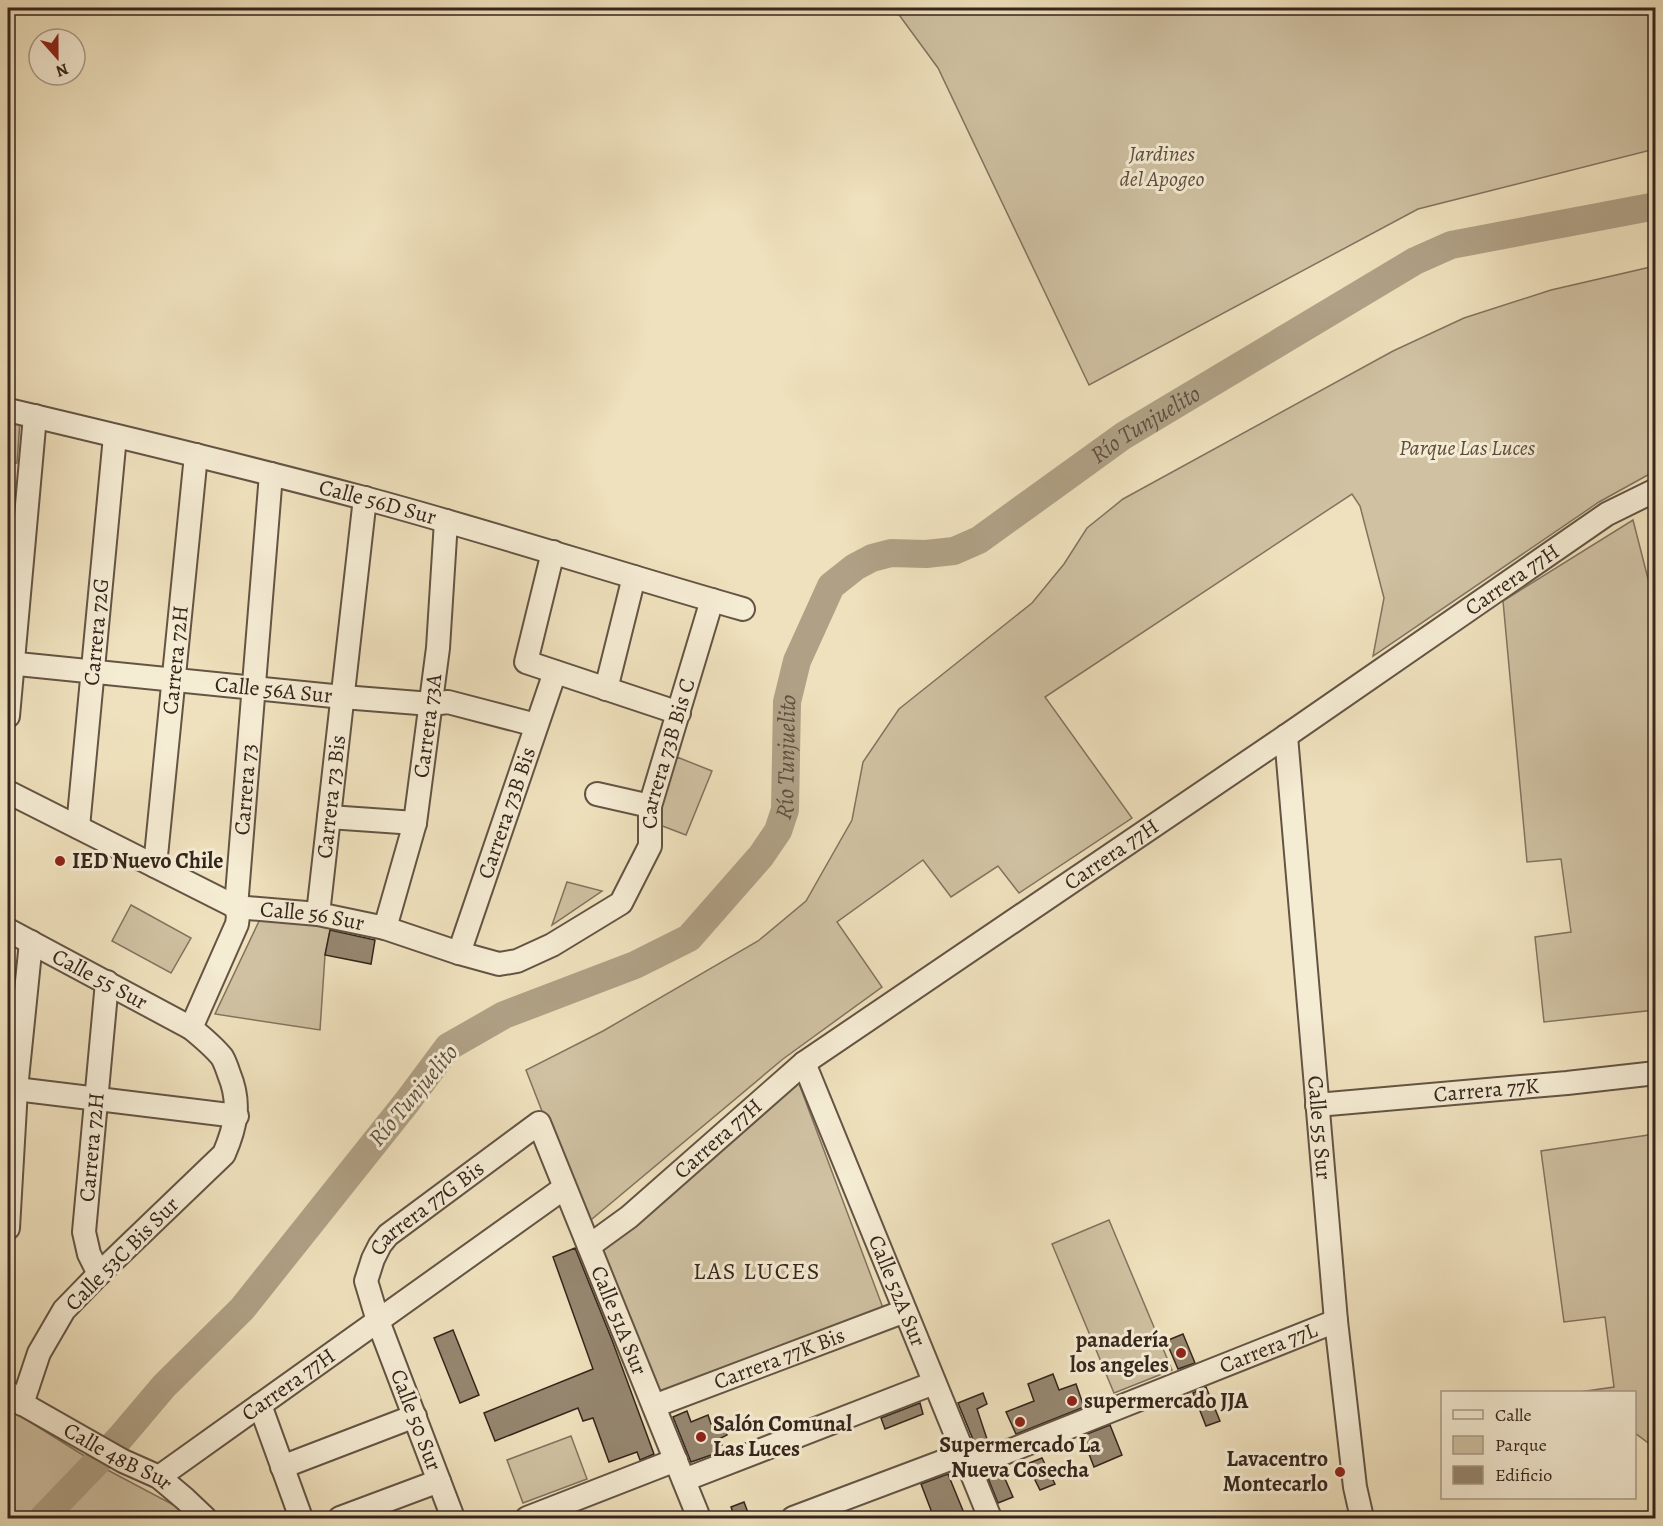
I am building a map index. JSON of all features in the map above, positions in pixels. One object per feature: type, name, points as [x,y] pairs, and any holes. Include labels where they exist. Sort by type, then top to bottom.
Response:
[{"type":"street","name":"Calle 56D Sur","points":[[8,410],[365,498],[743,609]]},
{"type":"street","points":[[8,716],[10,663],[35,416]]},
{"type":"street","name":"Carrera 72G","points":[[78,827],[115,436]]},
{"type":"street","name":"Carrera 72H","points":[[155,866],[196,455]]},
{"type":"street","name":"Carrera 73","points":[[191,1028],[237,924],[236,907],[271,474]]},
{"type":"street","name":"Carrera 77H","points":[[589,1246],[629,1217],[804,1063],[1286,736],[1607,514],[1656,490]]},
{"type":"street","name":"Carrera 73 Bis","points":[[318,914],[365,498]]},
{"type":"street","name":"Carrera 73A","points":[[385,928],[414,823],[438,648],[446,521]]},
{"type":"street","points":[[553,552],[526,662],[679,713]]},
{"type":"street","points":[[606,689],[634,577]]},
{"type":"street","name":"Carrera 73B Bis C","points":[[621,903],[650,846],[650,806],[711,600]]},
{"type":"street","name":"Calle 56A Sur","points":[[10,663],[343,697],[431,704],[448,702],[537,725]]},
{"type":"street","name":"Carrera 73B Bis","points":[[459,953],[555,672]]},
{"type":"street","name":"Calle 55 Sur","points":[[1286,736],[1336,1321],[1355,1487],[1362,1518]]},
{"type":"street","name":"Calle 56 Sur","points":[[8,792],[236,907],[318,914],[385,928],[499,964],[517,961],[552,945],[621,903]]},
{"type":"street","points":[[597,794],[650,806]]},
{"type":"street","points":[[329,817],[414,823]]},
{"type":"street","name":"Calle 55 Sur","points":[[8,930],[191,1028]]},
{"type":"street","points":[[8,1228],[12,1089],[31,942]]},
{"type":"street","name":"Carrera 72H","points":[[99,1274],[89,1254],[84,1232],[107,982]]},
{"type":"street","points":[[12,1089],[237,1116],[235,1087],[224,1059],[191,1028]]},
{"type":"street","name":"Calle 52A Sur","points":[[804,1063],[990,1518]]},
{"type":"street","name":"Carrera 77K","points":[[1317,1106],[1656,1073]]},
{"type":"street","name":"Calle 53C Bis Sur","points":[[15,1398],[64,1310],[224,1154],[233,1134],[237,1116]]},
{"type":"street","name":"Calle 51A Sur","points":[[539,1123],[699,1518]]},
{"type":"street","name":"Carrera 77G Bis","points":[[378,1321],[366,1281],[373,1259],[388,1235],[539,1123]]},
{"type":"street","name":"Carrera 77H","points":[[159,1477],[564,1188]]},
{"type":"street","name":"Carrera 77K Bis","points":[[654,1406],[904,1311]]},
{"type":"street","name":"Calle 50 Sur","points":[[378,1321],[453,1518]]},
{"type":"street","name":"Carrera 77L","points":[[793,1518],[966,1461],[1336,1321]]},
{"type":"street","points":[[527,1518],[680,1470],[934,1383]]},
{"type":"street","name":"Calle 48B Sur","points":[[15,1398],[123,1461],[159,1477],[205,1518]]},
{"type":"street","points":[[260,1405],[301,1518]]},
{"type":"street","points":[[282,1467],[415,1416]]},
{"type":"street","points":[[340,1518],[439,1481]]},
{"type":"green space","name":"Jardines del Apogeo","points":[[894,8],[1655,8],[1655,149],[1418,209],[1089,385],[938,68]]},
{"type":"green space","name":"Parque Las Luces","points":[[1655,266],[1655,471],[1599,502],[1373,656],[1384,598],[1360,506],[1352,494],[1045,697],[1132,818],[1019,893],[998,866],[951,897],[923,860],[837,922],[882,987],[783,1059],[586,1224],[526,1070],[603,1031],[758,941],[806,901],[852,820],[863,762],[899,709],[1032,603],[1064,564],[1087,528],[1123,499],[1393,351],[1464,318],[1551,290]]},
{"type":"green space","points":[[8,418],[20,421],[17,463],[8,463]]},
{"type":"green space","points":[[1633,520],[1656,610],[1655,1010],[1544,1022],[1535,937],[1571,932],[1561,859],[1527,862],[1503,601]]},
{"type":"green space","points":[[677,757],[712,771],[686,835],[652,822]]},
{"type":"green space","points":[[567,882],[602,891],[552,925]]},
{"type":"green space","points":[[131,905],[191,938],[171,973],[112,941]]},
{"type":"green space","points":[[260,919],[331,927],[325,955],[320,1030],[215,1014]]},
{"type":"green space","points":[[798,1081],[883,1308],[654,1395],[602,1252]]},
{"type":"green space","points":[[1656,1134],[1655,1448],[1636,1434],[1636,1391],[1586,1391],[1614,1387],[1605,1317],[1564,1322],[1541,1151]]},
{"type":"green space","points":[[1109,1220],[1172,1370],[1114,1393],[1052,1244]]},
{"type":"green space","points":[[8,1408],[102,1467],[185,1511],[190,1518],[8,1518]]},
{"type":"green space","points":[[571,1436],[587,1479],[523,1503],[507,1460]]},
{"type":"building","points":[[330,930],[375,940],[371,964],[325,955]]},
{"type":"building","points":[[575,1248],[654,1454],[640,1460],[637,1452],[609,1462],[593,1418],[583,1421],[578,1408],[495,1441],[484,1413],[593,1369],[553,1257]]},
{"type":"building","points":[[453,1330],[479,1395],[460,1403],[434,1338]]},
{"type":"building","name":"panadería los angeles","points":[[1183,1334],[1195,1363],[1178,1369],[1166,1341]]},
{"type":"building","points":[[1053,1374],[1059,1390],[1076,1384],[1084,1407],[1016,1434],[1006,1412],[1034,1401],[1028,1384]]},
{"type":"building","points":[[1206,1387],[1220,1421],[1206,1426],[1193,1393]]},
{"type":"building","points":[[983,1393],[987,1404],[977,1409],[989,1445],[977,1449],[958,1403]]},
{"type":"building","points":[[920,1403],[923,1414],[885,1429],[881,1418]]},
{"type":"building","name":"Salón Comunal Las Luces","points":[[687,1411],[691,1422],[708,1415],[711,1424],[721,1420],[727,1435],[719,1439],[722,1445],[716,1448],[717,1453],[691,1462],[673,1417]]},
{"type":"building","points":[[1110,1425],[1122,1455],[1094,1467],[1082,1436]]},
{"type":"building","points":[[1042,1458],[1055,1484],[1040,1490],[1027,1464]]},
{"type":"building","points":[[1002,1472],[1013,1497],[998,1503],[988,1478]]},
{"type":"building","points":[[948,1474],[966,1518],[934,1518],[921,1484]]},
{"type":"building","points":[[744,1502],[750,1518],[735,1518],[731,1507]]},
{"type":"waterway","name":"Río Tunjuelito","points":[[43,1518],[120,1438],[164,1386],[242,1309],[448,1047],[504,1015],[635,965],[689,938],[761,856],[778,831],[785,810],[787,702],[797,661],[831,586],[855,567],[872,558],[891,553],[926,554],[954,551],[979,540],[1123,436],[1415,261],[1451,245],[1656,206]]},
{"type":"place","name":"IED Nuevo Chile","points":[[60,861]]},
{"type":"place","name":"panadería los angeles","points":[[1181,1353]]},
{"type":"place","name":"supermercado JJA","points":[[1072,1401]]},
{"type":"place","name":"Supermercado La Nueva Cosecha","points":[[1020,1422]]},
{"type":"place","name":"Salón Comunal Las Luces","points":[[701,1437]]},
{"type":"place","name":"Lavacentro Montecarlo","points":[[1340,1472]]},
{"type":"district","name":"LAS LUCES","points":[[757,1271]]}]
